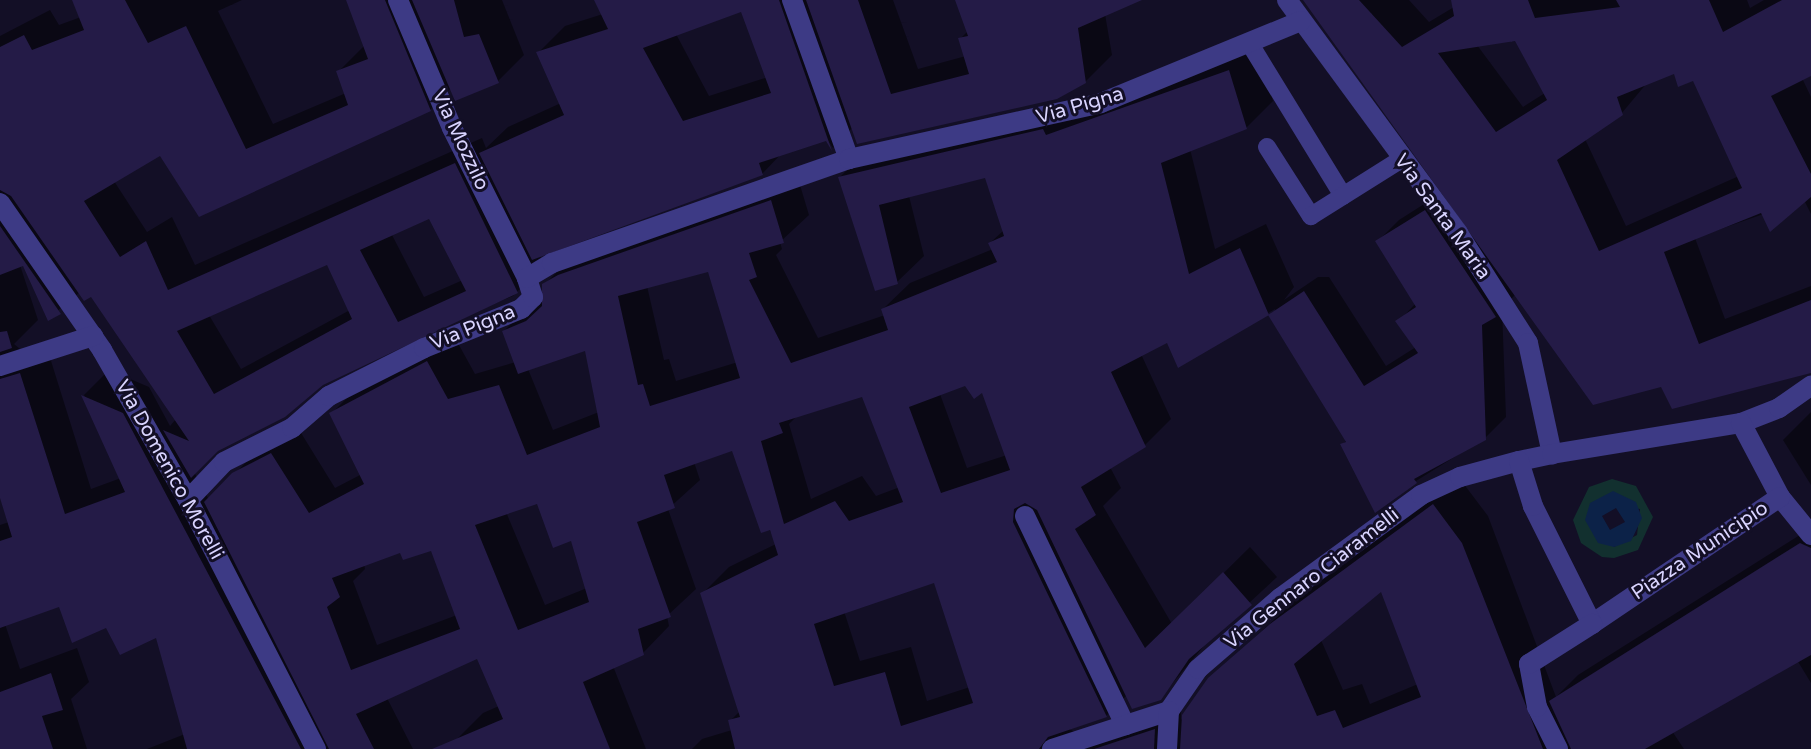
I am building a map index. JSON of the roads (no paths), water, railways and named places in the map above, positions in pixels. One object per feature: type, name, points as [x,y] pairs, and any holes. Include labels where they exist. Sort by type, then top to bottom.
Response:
[{"type":"street","name":"Via Mozzilo","points":[[398,0],[452,128],[527,278]]},
{"type":"street","points":[[792,0],[849,159]]},
{"type":"street","name":"Via Santa Maria","points":[[1287,0],[1400,160],[1458,233],[1528,343],[1552,454]]},
{"type":"street","name":"Via Pigna","points":[[188,500],[224,462],[292,428],[329,396],[424,348],[521,309],[533,297],[527,278],[552,263],[849,159],[1101,103],[1301,21]]},
{"type":"street","name":"Via Domenico Morelli","points":[[0,203],[93,336],[188,500],[316,749]]},
{"type":"street","points":[[0,366],[93,336]]},
{"type":"street","points":[[1592,624],[1533,506],[1519,461],[1741,423],[1779,408],[1811,386]]},
{"type":"street","name":"Piazza Municipio","points":[[1558,749],[1537,707],[1529,664],[1780,497],[1741,423]]},
{"type":"street","name":"Via Gennaro Ciaramelli","points":[[1169,711],[1198,669],[1280,598],[1421,495],[1519,461]]},
{"type":"street","points":[[1780,497],[1811,535]]},
{"type":"street","points":[[1025,516],[1125,725]]},
{"type":"street","points":[[1052,749],[1169,711],[1167,749]]},
{"type":"lane","points":[[1250,44],[1343,196]]},
{"type":"lane","points":[[1267,147],[1311,216],[1400,160]]},
{"type":"water","points":[[1613,491],[1636,502],[1642,518],[1631,541],[1614,547],[1598,543],[1585,520],[1590,503]],"holes":[[[1616,508],[1625,522],[1610,530],[1602,516]]]}]
